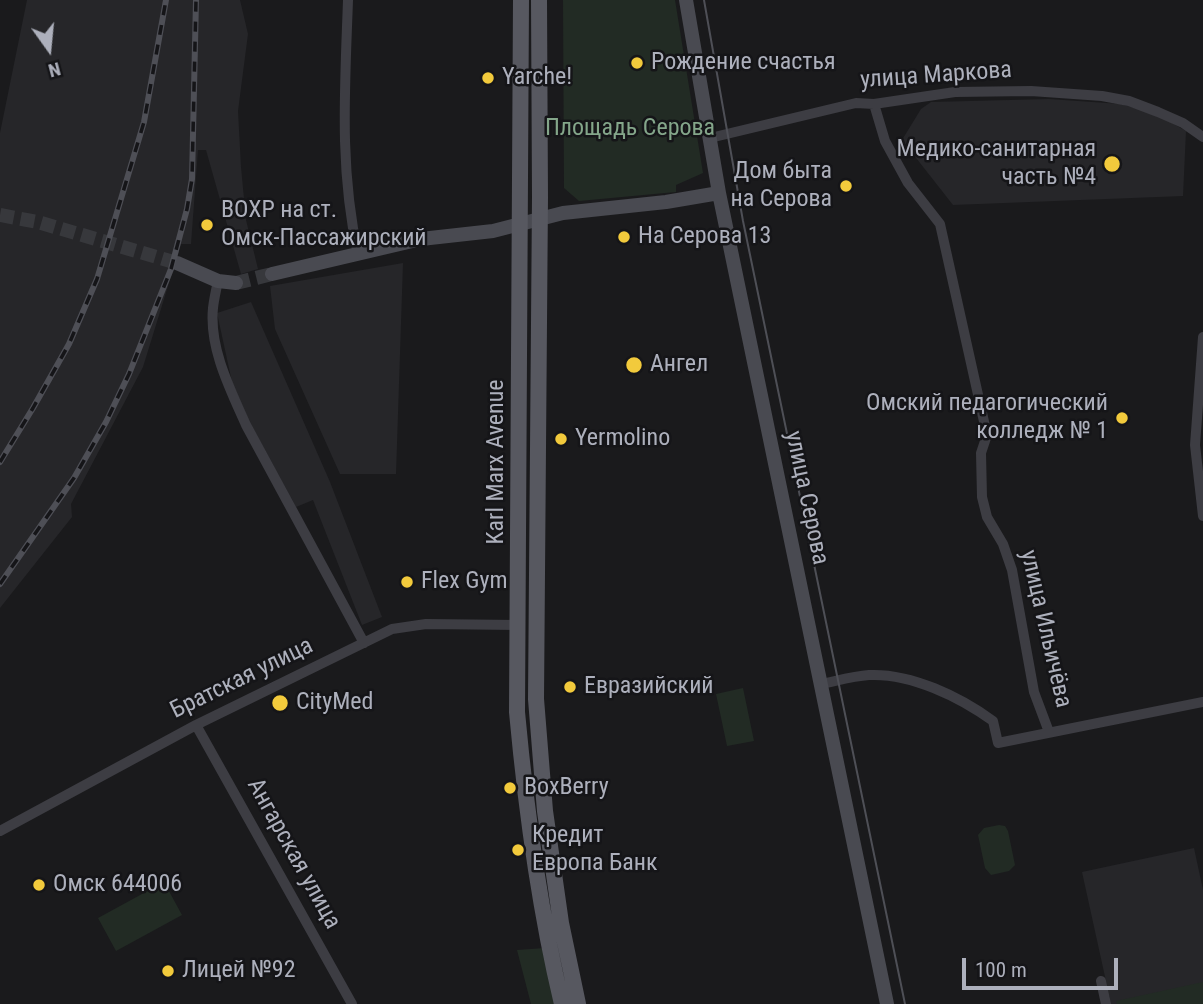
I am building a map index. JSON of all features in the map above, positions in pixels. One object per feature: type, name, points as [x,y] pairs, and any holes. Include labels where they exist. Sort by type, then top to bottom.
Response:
[{"type":"main road","name":"Karl Marx Avenue","points":[[522,0],[517,712],[527,814],[542,916],[562,1004]]},
{"type":"main road","name":"Karl Marx Avenue","points":[[539,0],[536,699],[545,811],[561,923],[578,1004]]},
{"type":"street","points":[[348,0],[343,150],[349,214],[358,254]]},
{"type":"street","name":"улица Серова","points":[[686,0],[719,192],[887,1004]]},
{"type":"street","name":"улица Маркова","points":[[710,138],[856,103],[874,104],[955,92],[1031,91],[1102,96],[1129,101],[1183,123],[1203,137]]},
{"type":"street","name":"улица Ильичёва","points":[[874,104],[885,141],[908,183],[940,223],[987,435],[981,453],[982,497],[987,517],[1003,544],[1012,570],[1034,692],[1049,732]]},
{"type":"street","points":[[272,274],[421,239],[493,231],[563,214],[666,202],[719,192]]},
{"type":"street","points":[[177,263],[218,281],[236,283]]},
{"type":"street","points":[[218,281],[213,309],[214,327],[221,364],[232,392],[246,425],[364,643]]},
{"type":"street","points":[[1203,337],[1195,445],[1203,516]]},
{"type":"street","name":"Братская улица","points":[[0,831],[197,724],[392,629],[405,626],[519,625]]},
{"type":"street","points":[[821,684],[867,675],[887,675],[930,687],[968,702],[993,721],[998,743],[1203,702]]},
{"type":"street","name":"Ангарская улица","points":[[197,724],[352,1004]]},
{"type":"street","points":[[1101,981],[1106,1004]]},
{"type":"shaded area","points":[[27,0],[240,0],[248,34],[238,111],[241,167],[246,220],[258,269],[241,274],[206,150],[198,150],[191,244],[181,244],[143,367],[71,504],[72,517],[0,608],[0,133]]},
{"type":"shaded area","points":[[1049,99],[1121,104],[1158,115],[1186,131],[1183,196],[953,205],[902,140],[921,109],[931,102]]},
{"type":"shaded area","points":[[403,263],[396,474],[340,474],[275,329],[270,286]]},
{"type":"shaded area","points":[[251,302],[330,482],[382,617],[362,625],[313,500],[296,507],[247,417],[232,382],[217,313]]},
{"type":"shaded area","points":[[1194,848],[1203,890],[1203,1004],[1111,1004],[1082,872]]},
{"type":"green space","name":"Площадь Серова","points":[[563,0],[675,0],[703,173],[676,185],[676,192],[579,201],[564,188]]},
{"type":"green space","points":[[743,688],[754,741],[727,746],[716,694]]},
{"type":"green space","points":[[1005,826],[1008,831],[1015,865],[1009,871],[991,875],[985,868],[978,835],[984,828]]},
{"type":"green space","points":[[164,882],[182,915],[116,951],[98,918]]},
{"type":"green space","points":[[545,948],[558,1004],[531,1004],[517,950]]},
{"type":"green space","points":[[1203,982],[1203,1004],[1117,1004],[1116,1001]]},
{"type":"tunnel","points":[[0,215],[38,222],[177,263]]},
{"type":"tunnel","points":[[236,283],[272,274]]},
{"type":"tram line","points":[[704,0],[743,221],[905,1004]]},
{"type":"railway","points":[[0,462],[69,344],[97,279],[144,122],[166,0]]},
{"type":"railway","points":[[0,584],[74,478],[106,422],[129,374],[171,269],[192,179],[196,0]]},
{"type":"place","name":"Рождение счастья","points":[[637,63]]},
{"type":"place","name":"Yarche!","points":[[488,78]]},
{"type":"place","name":"Медико-санитарная часть №4","points":[[1112,164]]},
{"type":"place","name":"Дом быта на Серова","points":[[846,186]]},
{"type":"place","name":"ВОХР на ст. Омск-Пассажирский","points":[[207,225]]},
{"type":"place","name":"На Серова 13","points":[[624,237]]},
{"type":"place","name":"Ангел","points":[[634,365]]},
{"type":"place","name":"Омский педагогический колледж № 1","points":[[1122,418]]},
{"type":"place","name":"Yermolino","points":[[561,439]]},
{"type":"place","name":"Flex Gym","points":[[407,582]]},
{"type":"place","name":"Евразийский","points":[[570,687]]},
{"type":"place","name":"CityMed","points":[[280,703]]},
{"type":"place","name":"BoxBerry","points":[[510,788]]},
{"type":"place","name":"Кредит Европа Банк","points":[[518,850]]},
{"type":"place","name":"Омск 644006","points":[[39,885]]},
{"type":"place","name":"Лицей №92","points":[[168,971]]}]
